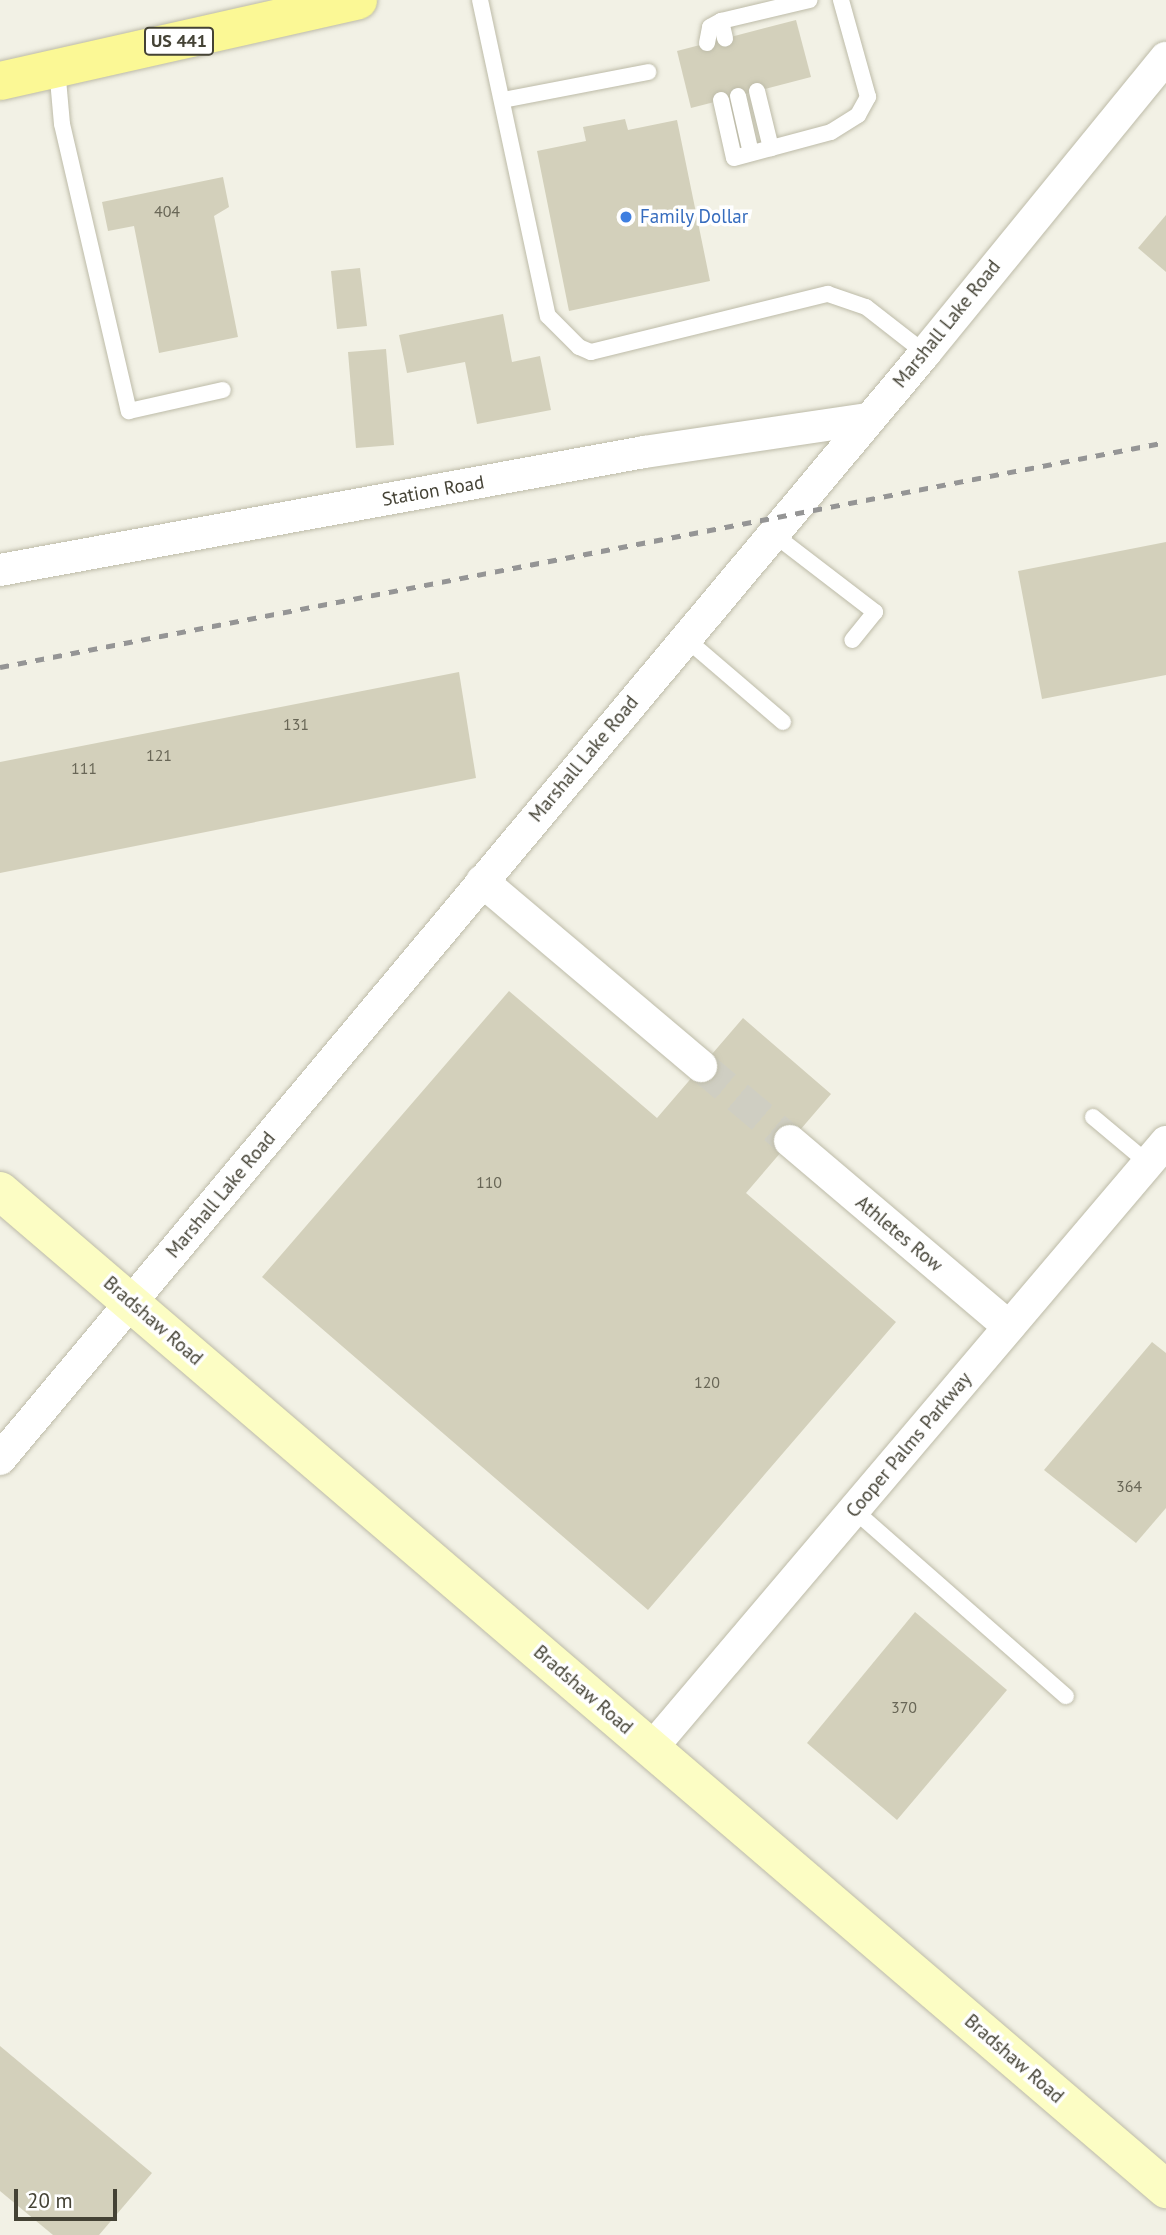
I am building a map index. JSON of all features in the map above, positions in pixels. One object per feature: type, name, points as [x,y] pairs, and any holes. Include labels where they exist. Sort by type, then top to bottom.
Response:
[{"type":"main road","name":"US 441","points":[[0,81],[358,0]]},
{"type":"street","name":"Marshall Lake Road","points":[[0,1459],[867,419],[925,353],[1166,58]]},
{"type":"street","name":"Station Road","points":[[0,570],[644,452],[867,419]]},
{"type":"street","points":[[482,881],[701,1066]]},
{"type":"street","name":"Athletes Row","points":[[790,1141],[1009,1327]]},
{"type":"street","name":"Cooper Palms Parkway","points":[[651,1749],[1157,1153]]},
{"type":"street","name":"Bradshaw Road","points":[[0,1191],[1166,2189]]},
{"type":"lane","points":[[480,0],[548,316],[579,347],[592,352],[828,294],[866,306],[925,353]]},
{"type":"lane","points":[[707,43],[710,27],[721,22],[810,0]]},
{"type":"lane","points":[[721,100],[734,158],[831,132],[858,115],[868,97],[841,0]]},
{"type":"lane","points":[[740,17],[743,34]]},
{"type":"lane","points":[[721,22],[725,39]]},
{"type":"lane","points":[[57,68],[62,124],[129,411],[223,390]]},
{"type":"lane","points":[[503,100],[648,72]]},
{"type":"lane","points":[[757,91],[771,148]]},
{"type":"lane","points":[[738,96],[751,153]]},
{"type":"lane","points":[[772,533],[875,612],[852,640]]},
{"type":"lane","points":[[685,638],[783,722]]},
{"type":"lane","points":[[1093,1116],[1157,1153]]},
{"type":"lane","points":[[854,1510],[1066,1696]]},
{"type":"building","points":[[796,20],[811,77],[691,108],[677,51]]},
{"type":"building","points":[[625,119],[628,130],[677,120],[710,281],[569,311],[537,151],[586,141],[583,127]]},
{"type":"building","points":[[223,177],[229,207],[214,216],[238,337],[159,353],[134,226],[108,231],[102,202]]},
{"type":"building","points":[[1166,215],[1166,272],[1138,248]]},
{"type":"building","points":[[360,268],[367,326],[337,329],[331,271]]},
{"type":"building","points":[[503,314],[512,362],[540,356],[551,410],[477,424],[465,362],[407,373],[399,335]]},
{"type":"building","points":[[386,349],[394,445],[356,448],[348,352]]},
{"type":"building","points":[[1166,542],[1166,675],[1042,699],[1018,571]]},
{"type":"building","points":[[459,672],[476,778],[0,873],[0,762]]},
{"type":"building","points":[[509,991],[657,1118],[743,1018],[831,1094],[746,1193],[896,1322],[648,1610],[262,1277]]},
{"type":"building","points":[[1152,1342],[1166,1353],[1166,1508],[1136,1543],[1044,1470]]},
{"type":"building","points":[[915,1612],[1007,1690],[897,1820],[807,1743]]},
{"type":"building","points":[[0,2046],[152,2173],[99,2235],[53,2235],[0,2191]]},
{"type":"tunnel","points":[[701,1066],[790,1141]]},
{"type":"railway","points":[[0,667],[1166,442]]},
{"type":"place","name":"Family Dollar","points":[[626,217]]}]
